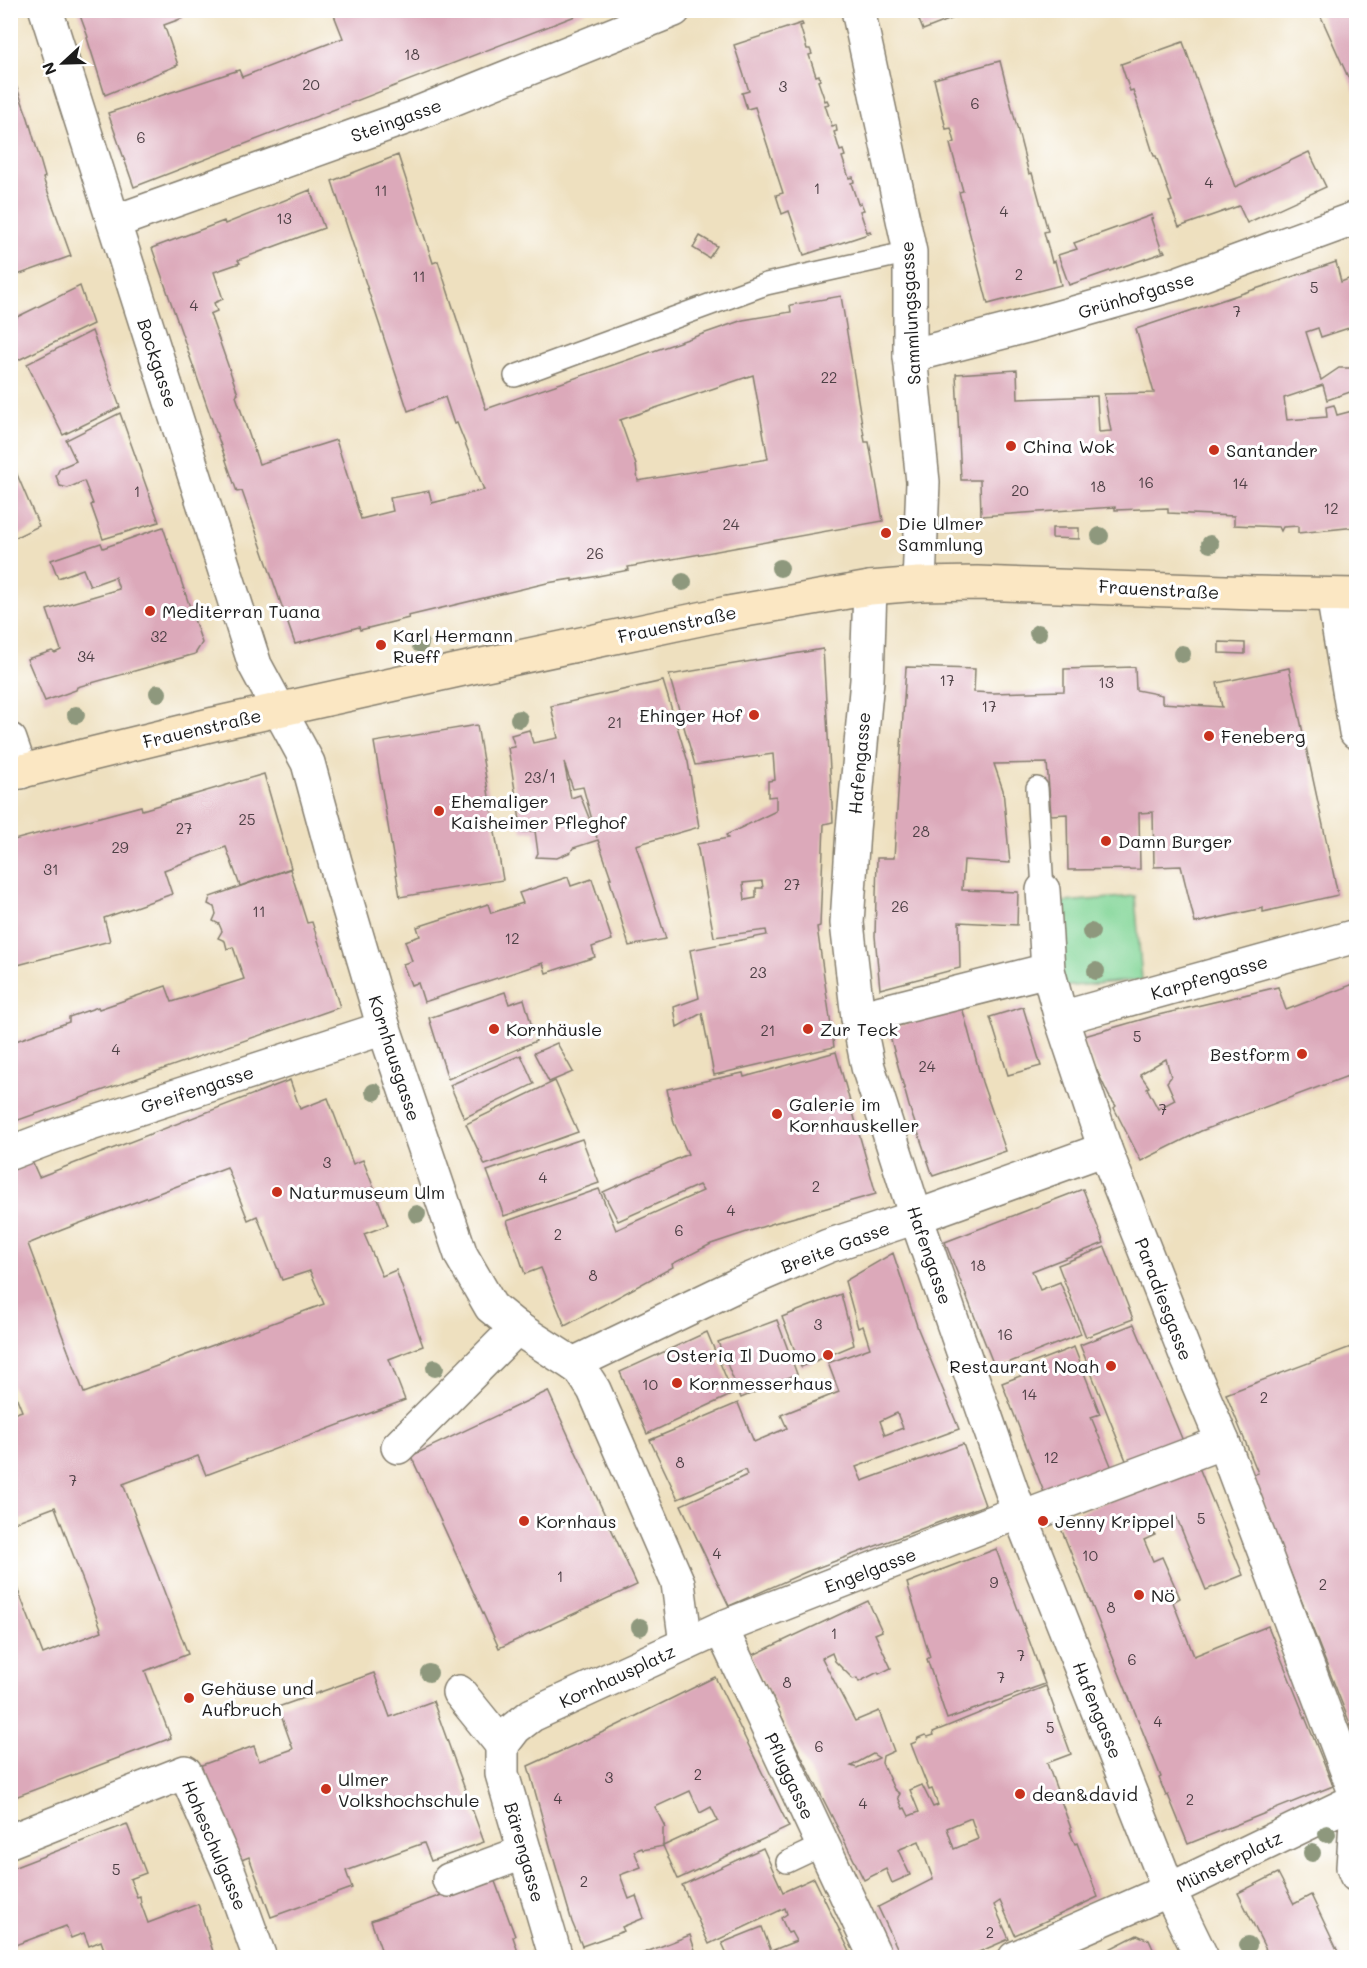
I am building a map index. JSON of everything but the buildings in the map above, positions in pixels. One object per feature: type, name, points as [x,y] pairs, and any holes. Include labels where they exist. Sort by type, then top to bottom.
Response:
[{"type":"street","name":"Bockgasse","points":[[46,10],[255,665],[280,710]]},
{"type":"street","name":"Steingasse","points":[[114,222],[413,115],[674,10]]},
{"type":"street","name":"Sammlungsgasse","points":[[858,10],[910,252],[910,356],[923,482],[919,584]]},
{"type":"street","name":"Grünhofgasse","points":[[910,356],[1179,283],[1356,218]]},
{"type":"street","name":"Frauenstraße","points":[[16,773],[280,710],[728,613],[870,588],[919,584],[1056,585],[1345,595]]},
{"type":"street","name":"Hafengasse","points":[[870,588],[867,680],[847,923],[858,1018],[868,1067],[916,1217],[1021,1515],[1169,1890]]},
{"type":"street","points":[[1345,595],[1356,732]]},
{"type":"street","name":"Kornhausgasse","points":[[280,710],[309,763],[335,862],[384,1028],[461,1255],[491,1306],[518,1328],[573,1364]]},
{"type":"street","points":[[10,740],[16,773]]},
{"type":"street","name":"Paradiesgasse","points":[[1043,890],[1048,970],[1061,1017],[1106,1149],[1186,1355],[1223,1442],[1356,1795]]},
{"type":"street","name":"Karpfengasse","points":[[1061,1017],[1356,936]]},
{"type":"street","points":[[858,1018],[1048,970]]},
{"type":"street","name":"Greifengasse","points":[[10,1153],[60,1134],[384,1028]]},
{"type":"street","name":"Breite Gasse","points":[[573,1364],[735,1286],[817,1251],[1106,1149]]},
{"type":"street","points":[[398,1447],[518,1328]]},
{"type":"street","name":"Kornhausplatz","points":[[502,1745],[515,1728],[532,1716],[686,1644],[678,1583],[594,1390],[581,1370],[573,1364]]},
{"type":"street","name":"Engelgasse","points":[[721,1628],[1223,1442]]},
{"type":"street","points":[[686,1644],[721,1628]]},
{"type":"street","name":"Pfluggasse","points":[[721,1628],[876,1958]]},
{"type":"street","points":[[459,1692],[502,1745]]},
{"type":"street","name":"Bärengasse","points":[[502,1745],[502,1774],[556,1958]]},
{"type":"street","name":"Hoheschulgasse","points":[[10,1840],[185,1772],[230,1875],[260,1958]]},
{"type":"street","name":"Münsterplatz","points":[[1202,1958],[1169,1890],[1356,1800]]},
{"type":"street","points":[[1356,1821],[1353,1867],[1356,1875]]},
{"type":"street","points":[[449,1880],[525,1852]]},
{"type":"street","points":[[1015,1958],[1169,1890]]},
{"type":"lane","points":[[515,376],[766,284],[910,252]]},
{"type":"lane","name":"Paradiesgasse","points":[[1037,788],[1043,890]]},
{"type":"lane","points":[[787,1862],[823,1845]]},
{"type":"green space","points":[[1135,896],[1142,980],[1061,987],[1053,903]]},
{"type":"place","name":"China Wok","points":[[1011,446]]},
{"type":"place","name":"Santander","points":[[1214,450]]},
{"type":"place","name":"Die Ulmer Sammlung","points":[[886,533]]},
{"type":"place","name":"Mediterran Tuana","points":[[150,611]]},
{"type":"place","name":"Karl Hermann Rueff","points":[[381,645]]},
{"type":"place","name":"Ehinger Hof","points":[[754,715]]},
{"type":"place","name":"Feneberg","points":[[1209,736]]},
{"type":"place","name":"Ehemaliger Kaisheimer Pfleghof","points":[[439,811]]},
{"type":"place","name":"Damn Burger","points":[[1106,841]]},
{"type":"place","name":"Kornhäusle","points":[[494,1029]]},
{"type":"place","name":"Zur Teck","points":[[808,1029]]},
{"type":"place","name":"Bestform","points":[[1302,1054]]},
{"type":"place","name":"Galerie im Kornhauskeller","points":[[777,1114]]},
{"type":"place","name":"Naturmuseum Ulm","points":[[277,1192]]},
{"type":"place","name":"Osteria Il Duomo","points":[[828,1355]]},
{"type":"place","name":"Restaurant Noah","points":[[1111,1366]]},
{"type":"place","name":"Kornmesserhaus","points":[[677,1383]]},
{"type":"place","name":"Kornhaus","points":[[524,1521]]},
{"type":"place","name":"Jenny Krippel","points":[[1043,1521]]},
{"type":"place","name":"Nö","points":[[1139,1595]]},
{"type":"place","name":"Gehäuse und Aufbruch","points":[[189,1698]]},
{"type":"place","name":"Ulmer Volkshochschule","points":[[326,1789]]},
{"type":"place","name":"dean&david","points":[[1020,1794]]}]
